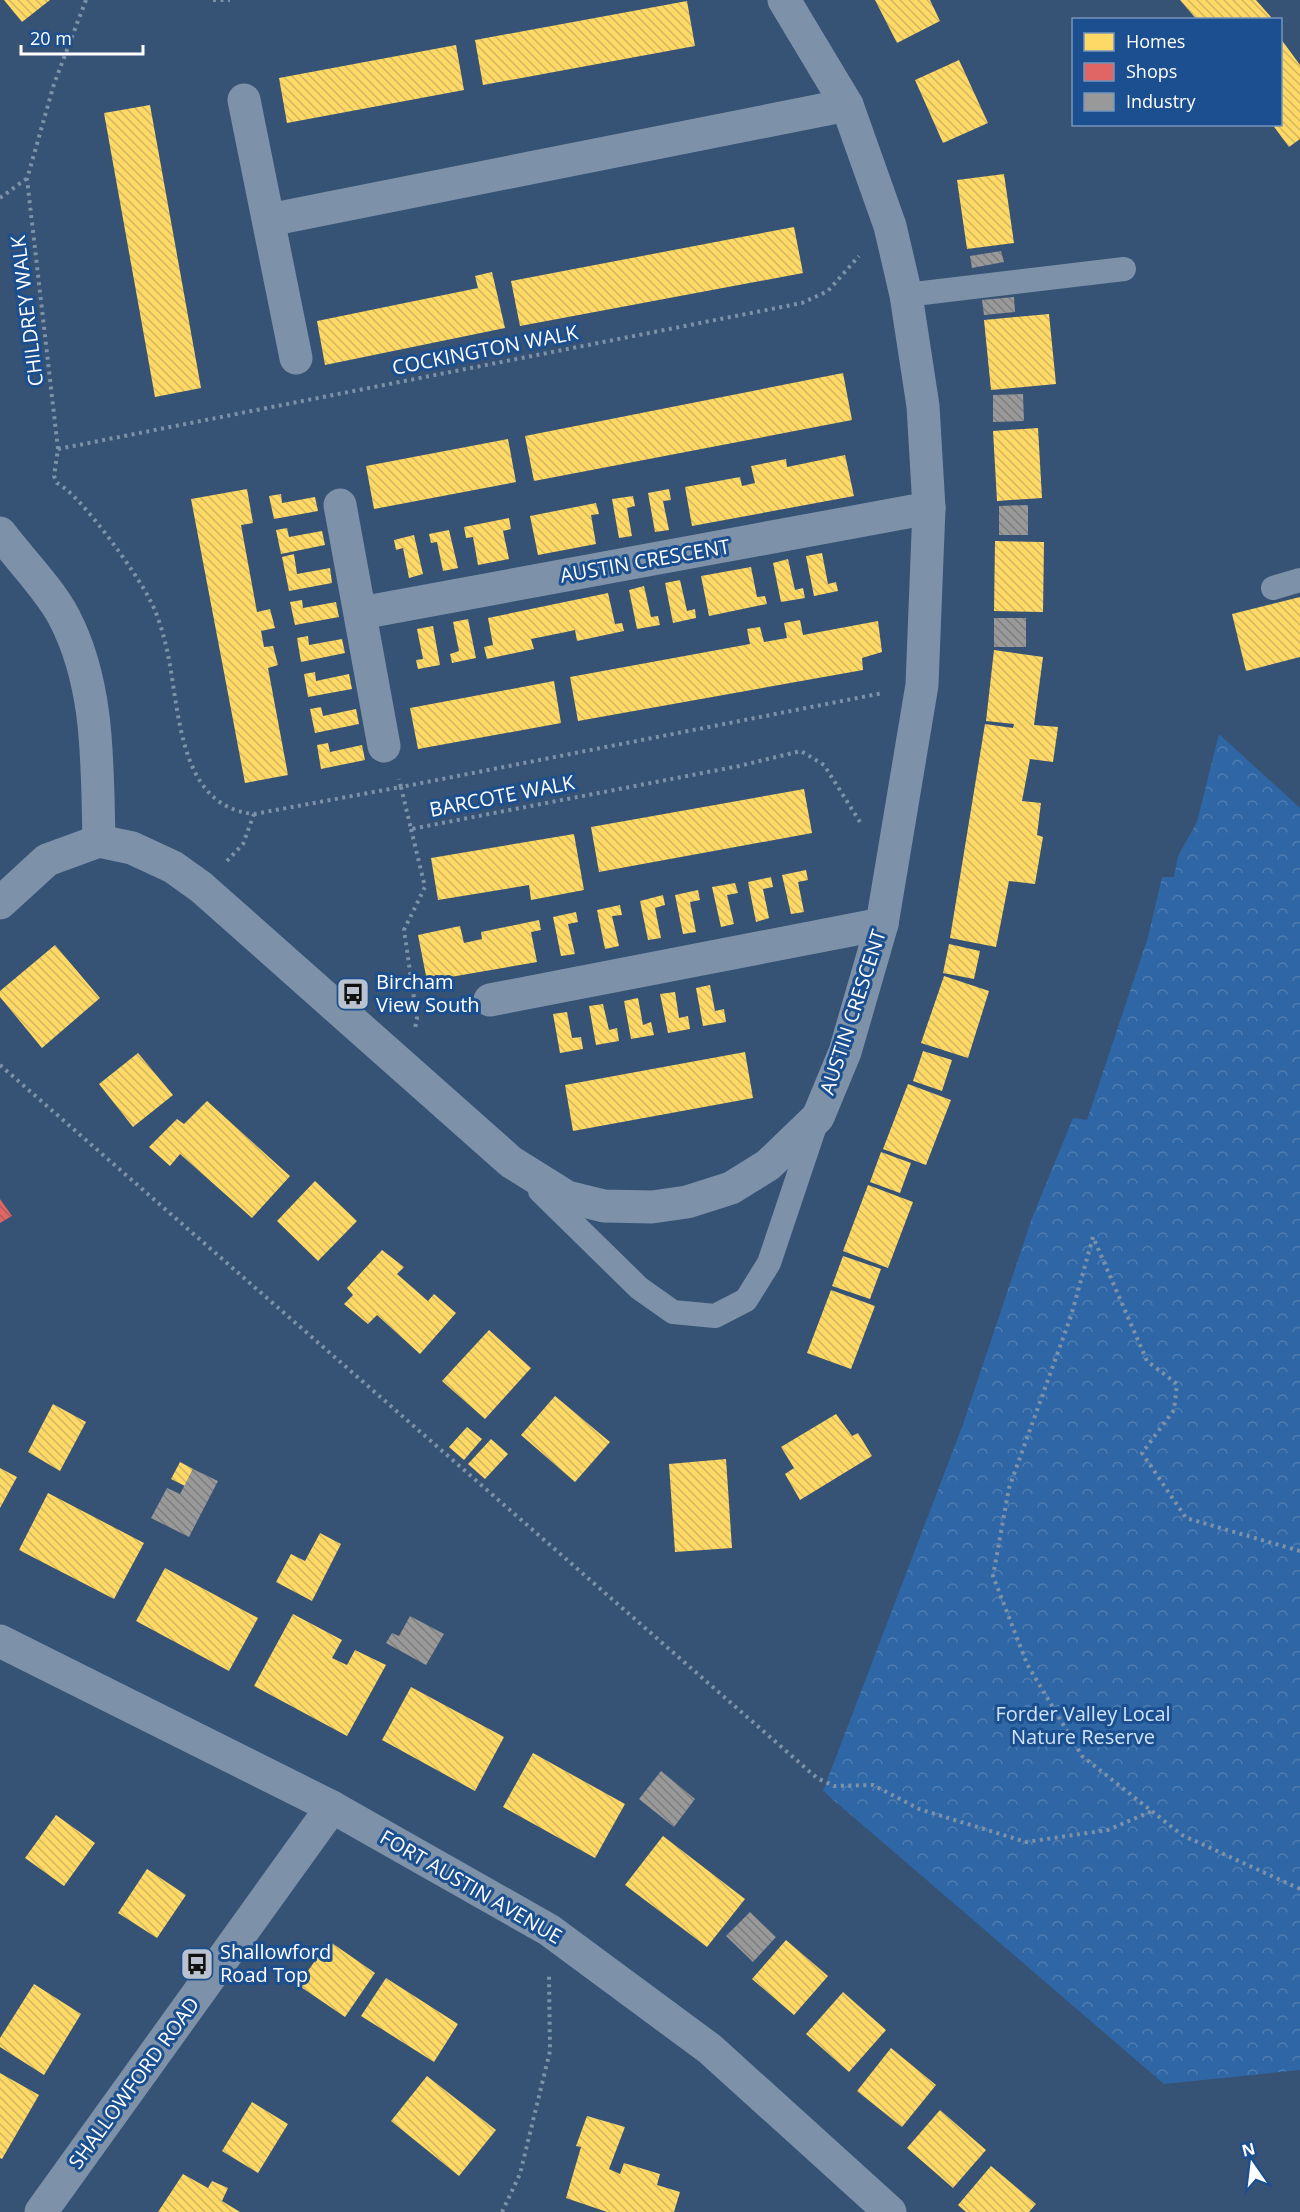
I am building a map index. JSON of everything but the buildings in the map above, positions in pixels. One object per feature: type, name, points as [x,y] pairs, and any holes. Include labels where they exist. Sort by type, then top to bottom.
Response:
[{"type":"street","name":"AUSTIN CRESCENT","points":[[99,842],[142,852],[173,867],[201,887],[511,1162],[567,1197],[604,1206],[652,1207],[675,1204],[730,1188],[768,1165],[818,1117],[845,1052],[882,924],[892,870],[922,686],[928,508],[923,406],[906,295],[890,226],[847,105],[784,0]]},
{"type":"street","points":[[244,100],[296,358]]},
{"type":"street","points":[[269,220],[847,105]]},
{"type":"street","points":[[340,505],[384,746]]},
{"type":"street","name":"AUSTIN CRESCENT","points":[[361,613],[928,508]]},
{"type":"street","points":[[0,533],[63,615],[83,659],[95,730],[99,842],[47,860],[0,903]]},
{"type":"street","points":[[490,1000],[882,924]]},
{"type":"street","name":"FORT AUSTIN AVENUE","points":[[0,1641],[332,1807],[549,1930],[710,2049],[890,2212]]},
{"type":"street","name":"SHALLOWFORD ROAD","points":[[41,2212],[332,1807]]},
{"type":"lane","points":[[906,295],[1124,269]]},
{"type":"lane","points":[[1273,588],[1300,580]]},
{"type":"lane","points":[[511,1162],[639,1288],[673,1312],[715,1316],[746,1299],[769,1263],[818,1117]]},
{"type":"path","name":"CHILDREY WALK","points":[[58,449],[27,179],[54,84],[86,0]]},
{"type":"path","points":[[213,0],[230,0]]},
{"type":"path","points":[[0,198],[27,179]]},
{"type":"path","name":"COCKINGTON WALK","points":[[58,449],[802,303],[828,291],[852,262],[890,226]]},
{"type":"path","points":[[58,449],[54,476],[57,483],[68,488],[150,600],[170,662],[184,749],[194,770],[218,801],[238,812],[254,814],[401,787]]},
{"type":"path","name":"BARCOTE WALK","points":[[892,870],[824,765],[801,751],[739,766],[411,830],[401,787],[922,686]]},
{"type":"path","points":[[201,887],[243,844],[254,814]]},
{"type":"path","points":[[409,1072],[417,1019],[404,930],[425,887],[411,830]]},
{"type":"path","points":[[0,1065],[817,1778],[834,1786],[873,1785],[919,1809],[1026,1842],[1108,1830],[1152,1811]]},
{"type":"path","points":[[1300,1551],[1186,1518],[1142,1453],[1174,1410],[1177,1384],[1147,1361],[1093,1237],[1071,1316],[1009,1488],[993,1576],[1027,1664],[1082,1755],[1182,1835],[1300,1890]]},
{"type":"path","points":[[502,2212],[520,2174],[550,2051],[549,1930]]},
{"type":"green space","name":"Forder Valley Local Nature Reserve","points":[[1219,734],[1300,808],[1300,2070],[1164,2084],[823,1791],[962,1427],[1032,1218],[1073,1118],[1087,1120],[1148,937],[1162,877],[1174,877],[1178,856],[1197,822]]},
{"type":"place","name":"Bircham View South","points":[[353,994]]},
{"type":"place","name":"Shallowford Road Top","points":[[197,1964]]}]
